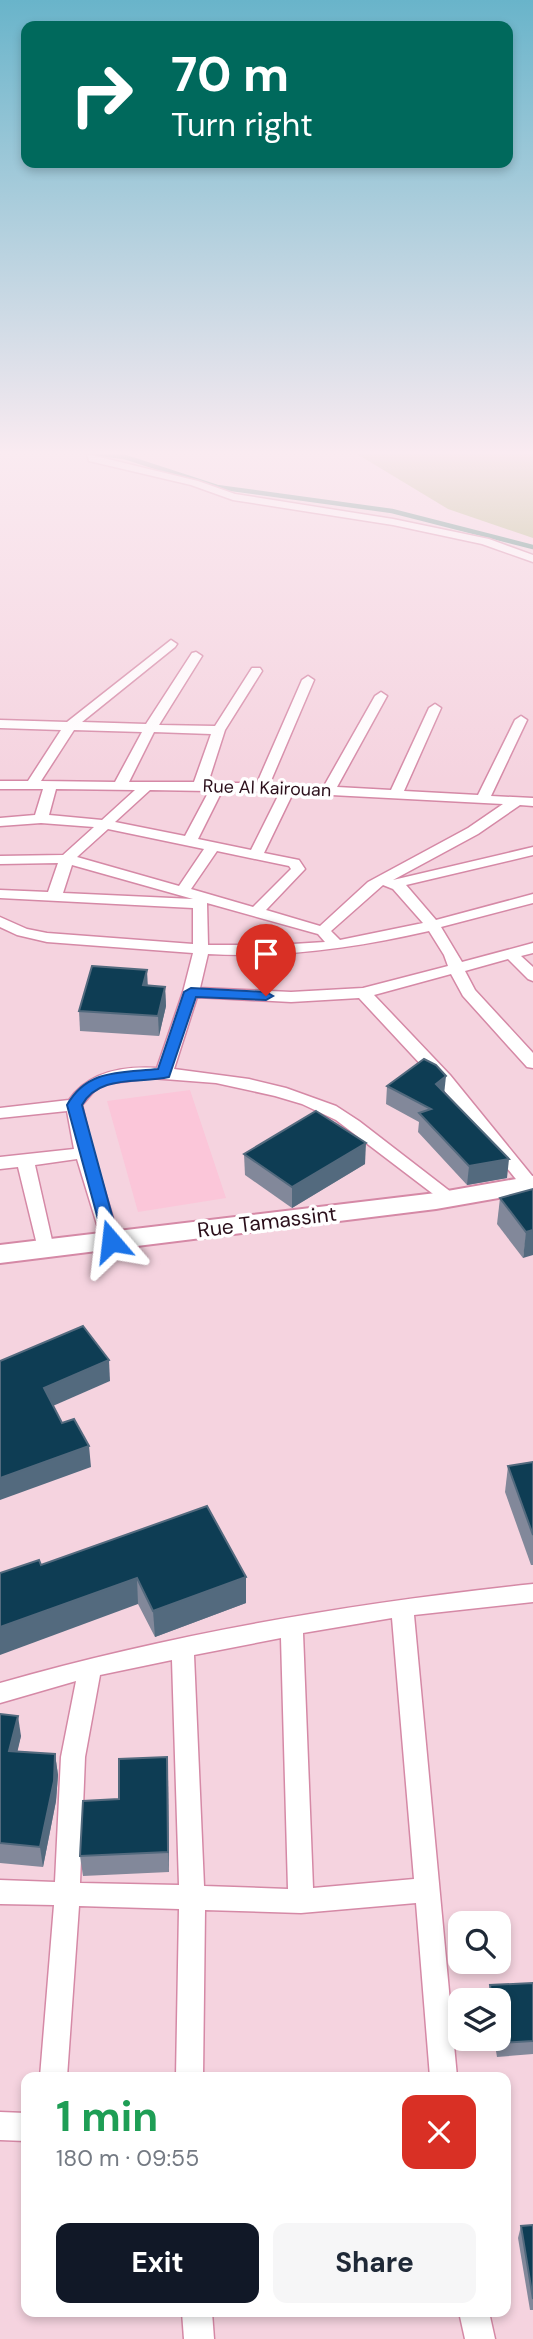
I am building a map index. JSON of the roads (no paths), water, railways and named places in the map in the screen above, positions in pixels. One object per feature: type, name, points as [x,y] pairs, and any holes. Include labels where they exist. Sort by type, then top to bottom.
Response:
[{"type":"main road","name":"Rue Tamassint","points":[[0,1254],[451,1199],[531,1185]]},
{"type":"street","points":[[33,784],[70,726],[171,644]]},
{"type":"street","points":[[120,786],[150,728],[196,656]]},
{"type":"street","points":[[200,786],[219,730],[256,671]]},
{"type":"street","points":[[262,787],[308,680]]},
{"type":"street","points":[[329,789],[381,696]]},
{"type":"street","points":[[395,795],[435,708]]},
{"type":"street","points":[[0,724],[219,730]]},
{"type":"street","points":[[483,798],[519,725],[533,733]]},
{"type":"street","name":"Rue Al Kairouan","points":[[0,785],[329,789],[533,802]]},
{"type":"street","points":[[41,819],[51,785]]},
{"type":"street","points":[[189,843],[218,786]]},
{"type":"street","points":[[54,897],[67,859],[146,787]]},
{"type":"street","points":[[257,853],[289,788]]},
{"type":"street","points":[[323,931],[373,885],[473,831],[516,802]]},
{"type":"street","points":[[0,822],[41,819],[104,824],[212,848],[257,853],[294,863],[298,869],[255,913]]},
{"type":"street","points":[[182,892],[212,848]]},
{"type":"street","points":[[373,885],[398,885],[533,851]]},
{"type":"street","points":[[0,860],[67,859],[182,892],[200,901]]},
{"type":"street","points":[[398,885],[433,926],[452,955],[455,967],[469,993],[533,1063]]},
{"type":"street","points":[[0,894],[200,901],[323,931],[336,944]]},
{"type":"street","points":[[0,921],[6,926],[41,936],[201,950],[265,950],[336,944],[433,926],[533,898]]},
{"type":"street","points":[[164,1073],[191,992],[201,950],[200,901]]},
{"type":"street","points":[[191,992],[291,997],[363,993],[533,948]]},
{"type":"street","points":[[511,954],[533,976]]},
{"type":"street","points":[[363,993],[444,1079],[531,1185]]},
{"type":"street","points":[[0,1113],[74,1105],[89,1086],[102,1079],[164,1073],[198,1076],[273,1090],[319,1105],[347,1121],[451,1199]]},
{"type":"street","points":[[74,1105],[84,1153],[111,1241]]},
{"type":"street","points":[[0,1163],[84,1153]]},
{"type":"street","points":[[0,1264],[36,1250],[24,1161]]},
{"type":"street","points":[[0,1693],[90,1667],[292,1626],[402,1607],[533,1593]]},
{"type":"street","points":[[402,1607],[444,2072]]},
{"type":"street","points":[[292,1626],[301,1901]]},
{"type":"street","points":[[183,1650],[192,1899],[190,2072]]},
{"type":"street","points":[[53,2072],[67,1895],[73,1757],[90,1667]]},
{"type":"street","points":[[0,1892],[301,1901],[427,1890]]},
{"type":"street","points":[[0,2126],[21,2127]]},
{"type":"street","points":[[197,2317],[199,2339]]},
{"type":"street","points":[[475,2317],[480,2339]]}]
